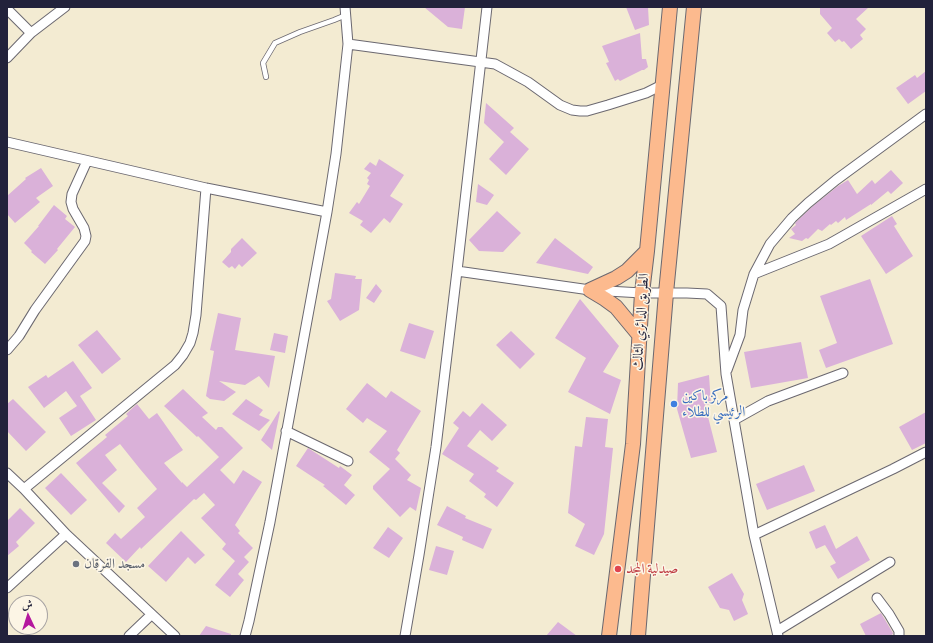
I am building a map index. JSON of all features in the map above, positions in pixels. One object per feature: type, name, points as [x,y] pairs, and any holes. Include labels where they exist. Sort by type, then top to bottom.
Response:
[{"type":"main road","name":"الطريق الدائري الثالث","points":[[609,636],[633,444],[642,292],[670,7]]},
{"type":"main road","name":"الطريق الدائري الثالث","points":[[638,636],[666,293],[694,7]]},
{"type":"main road","points":[[590,290],[616,278],[627,271],[647,251]]},
{"type":"main road","points":[[590,290],[616,307],[640,336]]},
{"type":"street","points":[[7,58],[31,33],[65,7]]},
{"type":"street","points":[[405,636],[436,447],[486,7]]},
{"type":"street","points":[[7,9],[31,33]]},
{"type":"street","points":[[245,636],[270,522],[327,212],[336,154],[348,44],[345,11]]},
{"type":"street","points":[[348,44],[496,64],[528,82],[560,105],[572,110],[587,111],[608,106],[646,93],[662,85]]},
{"type":"street","points":[[726,374],[740,336],[743,310],[754,274],[770,244],[808,202],[926,114]]},
{"type":"street","points":[[7,142],[206,188],[327,212]]},
{"type":"street","points":[[7,350],[19,336],[35,310],[85,241],[86,236],[84,228],[73,209],[71,202],[72,194],[87,161]]},
{"type":"street","points":[[24,489],[175,365],[190,343],[196,316],[206,188]]},
{"type":"street","points":[[754,274],[829,244],[926,189]]},
{"type":"street","points":[[457,271],[590,290],[707,294],[721,306],[726,374],[754,535],[778,633],[890,562]]},
{"type":"street","points":[[734,420],[768,401],[843,373]]},
{"type":"street","points":[[286,431],[348,461]]},
{"type":"street","points":[[754,535],[926,452]]},
{"type":"street","points":[[7,473],[66,534],[174,636]]},
{"type":"street","points":[[7,588],[66,534]]},
{"type":"street","points":[[877,598],[896,625],[899,631],[899,636]]},
{"type":"street","points":[[129,636],[151,614]]},
{"type":"lane","points":[[266,77],[263,63],[275,43],[334,20],[345,11]]},
{"type":"building","points":[[424,7],[465,7],[462,29],[448,27]]},
{"type":"building","points":[[626,7],[648,7],[649,25],[635,30]]},
{"type":"building","points":[[820,7],[869,7],[856,19],[866,29],[860,35],[863,39],[851,49],[844,41],[842,42],[839,39],[835,42],[827,33],[832,28],[820,14]]},
{"type":"building","points":[[640,33],[642,59],[646,59],[648,67],[620,81],[618,79],[615,81],[606,63],[609,62],[602,46]]},
{"type":"building","points":[[926,71],[926,91],[908,104],[896,88],[915,75],[917,78]]},
{"type":"building","points":[[486,103],[514,128],[510,132],[529,149],[506,175],[489,159],[504,142],[484,123]]},
{"type":"building","points":[[379,159],[404,175],[390,196],[403,204],[390,223],[384,218],[371,233],[360,225],[363,221],[349,213],[357,202],[359,204],[370,186],[367,184],[369,180],[367,178],[371,173],[364,169],[370,162],[376,166]]},
{"type":"building","points":[[41,168],[53,186],[36,198],[40,202],[15,223],[7,214],[7,196],[26,179],[25,178]]},
{"type":"building","points":[[891,170],[903,183],[891,194],[888,191],[871,205],[846,220],[845,217],[838,223],[836,221],[831,225],[830,224],[822,231],[818,229],[808,239],[806,238],[802,241],[789,238],[795,234],[791,229],[796,225],[795,223],[838,186],[848,180],[857,194],[872,180],[875,184]]},
{"type":"building","points":[[478,184],[494,195],[487,205],[476,202]]},
{"type":"building","points":[[54,205],[67,216],[65,219],[75,227],[57,249],[58,250],[45,264],[31,252],[32,251],[24,243],[39,226]]},
{"type":"building","points":[[497,211],[521,233],[503,252],[479,251],[469,240]]},
{"type":"building","points":[[892,216],[897,224],[894,226],[913,256],[886,274],[861,236]]},
{"type":"building","points":[[242,238],[257,253],[242,267],[239,264],[235,269],[232,266],[229,268],[222,262],[231,252],[231,249]]},
{"type":"building","points":[[555,238],[593,267],[588,274],[536,263]]},
{"type":"building","points":[[335,273],[356,276],[355,279],[362,279],[359,310],[340,321],[327,301],[331,299]]},
{"type":"building","points":[[870,279],[893,344],[826,368],[819,350],[837,343],[820,296]]},
{"type":"building","points":[[376,284],[382,291],[374,303],[366,298]]},
{"type":"building","points":[[580,299],[619,346],[603,372],[621,380],[610,414],[568,392],[586,358],[555,338]]},
{"type":"building","points":[[218,313],[241,318],[235,350],[275,356],[269,388],[259,376],[245,385],[219,381],[236,392],[224,401],[210,399],[206,396],[214,351],[210,350]]},
{"type":"building","points":[[409,323],[434,331],[425,359],[400,351]]},
{"type":"building","points":[[97,330],[121,359],[102,374],[78,345]]},
{"type":"building","points":[[511,331],[535,354],[520,369],[496,345]]},
{"type":"building","points":[[274,333],[288,336],[285,353],[270,350]]},
{"type":"building","points":[[801,342],[808,378],[751,388],[744,352]]},
{"type":"building","points":[[73,361],[92,388],[80,396],[96,420],[71,436],[59,418],[77,406],[66,391],[44,408],[28,387],[46,375],[48,378]]},
{"type":"building","points":[[709,375],[711,404],[705,405],[717,452],[691,458],[677,409],[678,383]]},
{"type":"building","points":[[367,383],[386,398],[391,391],[421,411],[397,450],[400,453],[395,459],[411,475],[407,480],[421,488],[416,511],[410,507],[400,517],[373,489],[373,486],[390,469],[369,452],[387,431],[367,418],[363,423],[346,409]]},
{"type":"building","points":[[183,389],[208,413],[202,417],[216,430],[218,427],[222,427],[243,448],[220,470],[234,484],[243,470],[262,482],[235,525],[240,531],[238,533],[253,548],[244,557],[249,562],[238,574],[244,580],[230,597],[215,585],[235,561],[222,549],[226,544],[201,518],[215,505],[204,493],[196,500],[194,499],[141,549],[140,547],[126,562],[106,543],[115,533],[121,539],[145,517],[137,508],[157,489],[120,444],[105,455],[117,470],[102,483],[125,506],[119,513],[76,463],[107,437],[105,435],[128,416],[126,414],[137,404],[149,419],[157,413],[183,450],[164,463],[187,487],[219,457],[164,406]]},
{"type":"building","points":[[13,399],[46,432],[26,451],[7,431],[7,404]]},
{"type":"building","points":[[246,399],[263,410],[259,415],[270,420],[259,431],[232,414]]},
{"type":"building","points":[[482,403],[507,425],[492,441],[480,430],[467,446],[499,468],[496,471],[514,483],[497,507],[484,497],[486,494],[469,481],[474,474],[442,454],[459,428],[453,423],[463,411],[470,417]]},
{"type":"building","points":[[279,411],[280,412],[272,450],[261,440]]},
{"type":"building","points":[[926,412],[926,443],[912,450],[899,427]]},
{"type":"building","points":[[586,417],[608,419],[605,447],[613,448],[604,534],[594,555],[575,546],[585,524],[568,513],[575,446],[582,447]]},
{"type":"building","points":[[308,448],[339,468],[340,466],[352,475],[344,485],[355,495],[346,505],[323,486],[325,485],[296,466]]},
{"type":"building","points":[[804,465],[815,491],[767,510],[756,484]]},
{"type":"building","points":[[61,473],[87,500],[71,515],[45,488]]},
{"type":"building","points":[[447,506],[466,516],[465,518],[492,529],[483,549],[462,540],[463,537],[437,525]]},
{"type":"building","points":[[20,508],[35,523],[16,542],[19,546],[7,556],[7,521]]},
{"type":"building","points":[[825,525],[836,549],[857,536],[870,560],[838,579],[830,566],[836,563],[825,545],[816,549],[809,532]]},
{"type":"building","points":[[388,527],[403,538],[389,558],[373,548]]},
{"type":"building","points":[[181,531],[205,555],[195,564],[188,557],[166,582],[148,566]]},
{"type":"building","points":[[436,546],[454,551],[447,575],[429,570]]},
{"type":"building","points":[[732,573],[744,594],[742,600],[748,614],[734,621],[729,610],[720,608],[708,587]]},
{"type":"building","points":[[881,613],[893,634],[890,636],[866,636],[860,624]]},
{"type":"building","points":[[558,622],[577,636],[546,636]]},
{"type":"building","points":[[206,626],[231,634],[231,636],[199,636]]},
{"type":"place","name":"مركز باكين الرئيسي للطلاء","points":[[674,404]]},
{"type":"place","name":"مسجد الفرقان","points":[[76,564]]},
{"type":"place","name":"صيدلية المجد","points":[[618,569]]}]
